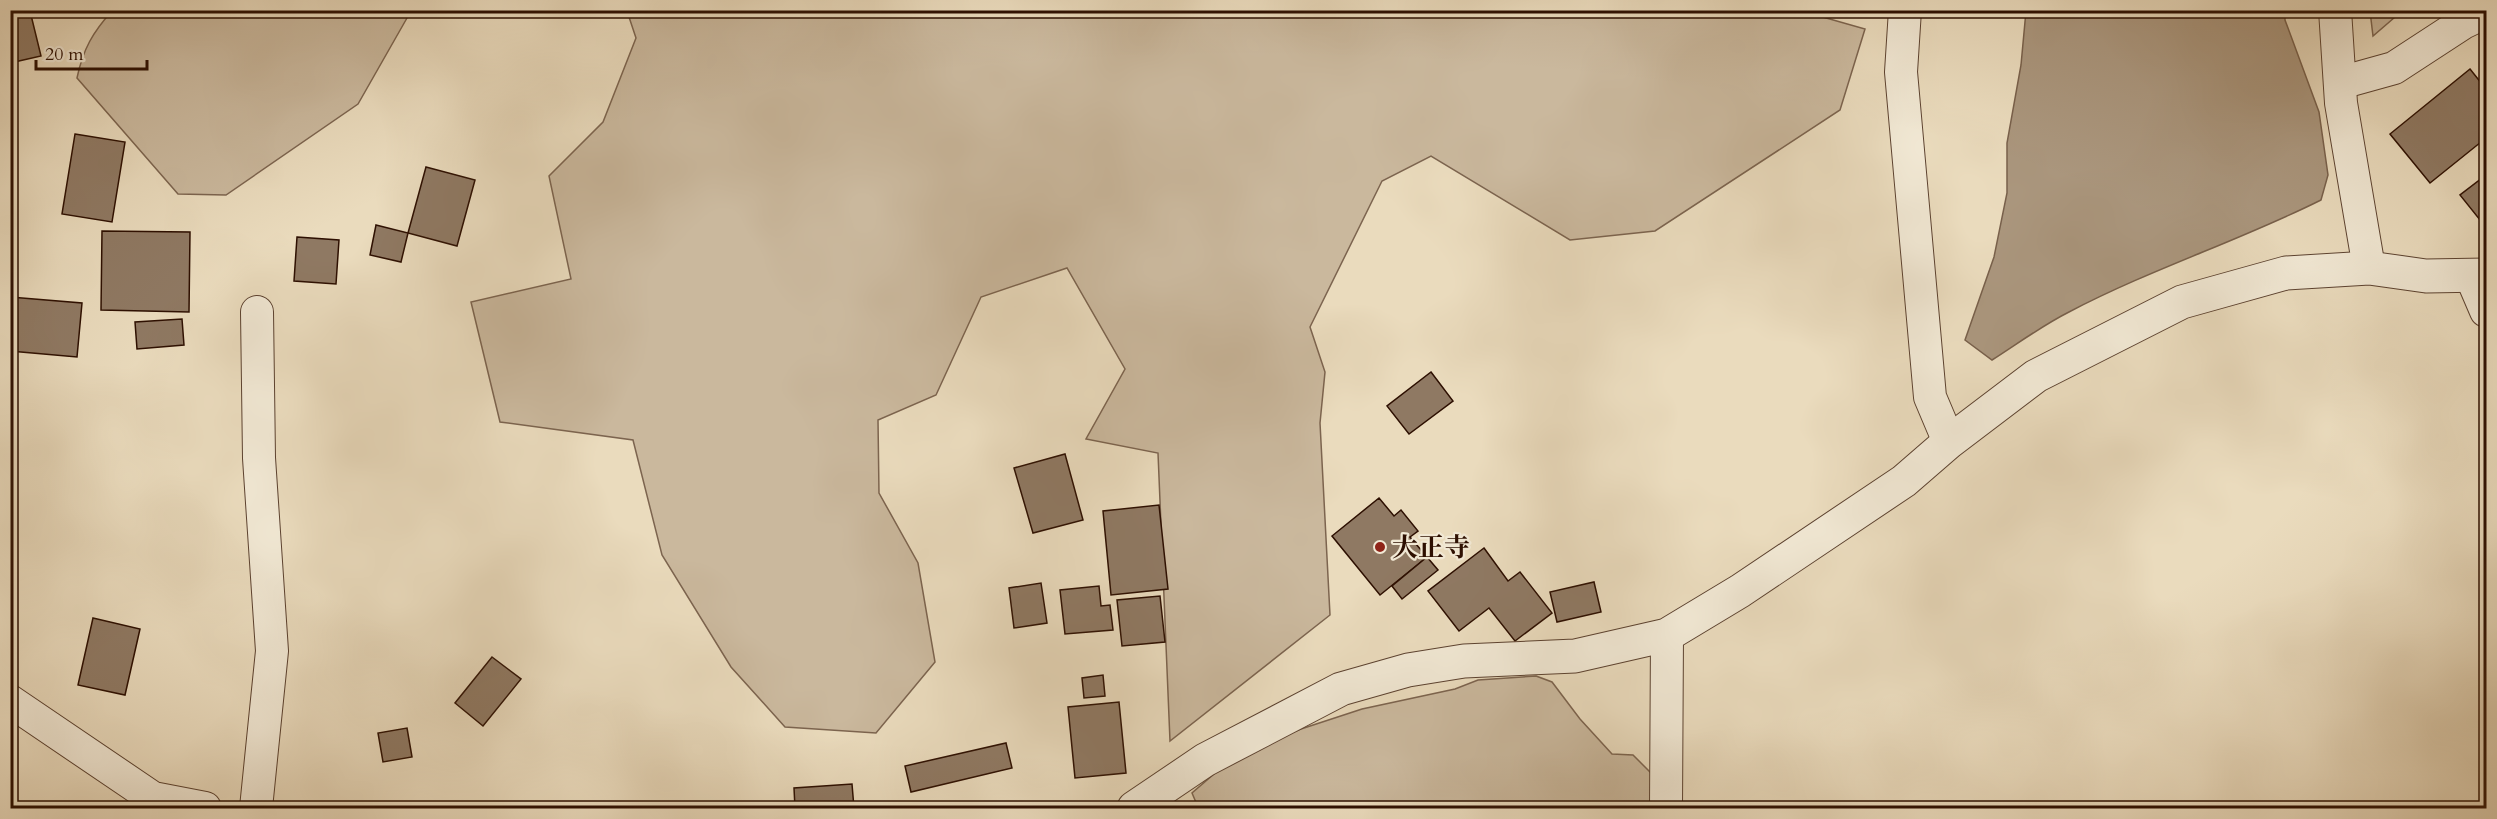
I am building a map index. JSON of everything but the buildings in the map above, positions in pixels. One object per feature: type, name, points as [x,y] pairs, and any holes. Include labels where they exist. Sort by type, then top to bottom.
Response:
[{"type":"street","points":[[1905,10],[1901,72],[1930,397],[1948,442]]},
{"type":"street","points":[[2335,10],[2341,103],[2369,268]]},
{"type":"street","points":[[2340,83],[2394,68],[2463,23],[2487,12]]},
{"type":"street","points":[[1134,808],[1205,760],[1341,689],[1408,670],[1464,661],[1575,656],[1667,635],[1759,578],[1904,481],[1948,442],[2036,376],[2182,302],[2286,273],[2369,268],[2426,276],[2479,276],[2487,311]]},
{"type":"street","points":[[256,808],[272,651],[259,458],[257,312]]},
{"type":"street","points":[[1665,808],[1667,635]]},
{"type":"street","points":[[10,701],[153,798],[205,808]]},
{"type":"shaded area","points":[[1798,10],[1865,29],[1840,110],[1655,231],[1570,240],[1431,156],[1382,181],[1310,327],[1325,372],[1320,423],[1330,615],[1170,741],[1158,453],[1086,439],[1125,369],[1067,268],[981,297],[936,395],[878,420],[879,493],[918,563],[935,662],[876,733],[785,727],[731,667],[662,555],[633,440],[500,422],[471,302],[571,279],[549,176],[603,122],[636,38],[627,11]]},
{"type":"shaded area","points":[[2370,10],[2402,11],[2373,36]]},
{"type":"shaded area","points":[[112,11],[411,11],[358,104],[226,195],[178,194],[77,78],[82,58],[90,42],[99,26]]},
{"type":"shaded area","points":[[2026,11],[2285,11],[2285,20],[2319,112],[2328,175],[2321,200],[2259,229],[2163,268],[2069,312],[1992,360],[1965,340],[1994,257],[2007,193],[2007,143],[2021,65]]},
{"type":"shaded area","points":[[1536,676],[1552,682],[1580,719],[1612,754],[1633,755],[1661,783],[1658,808],[1203,808],[1198,807],[1192,793],[1236,755],[1301,729],[1362,709],[1455,689],[1478,680]]},
{"type":"place","name":"大正寺","points":[[1380,547]]}]
